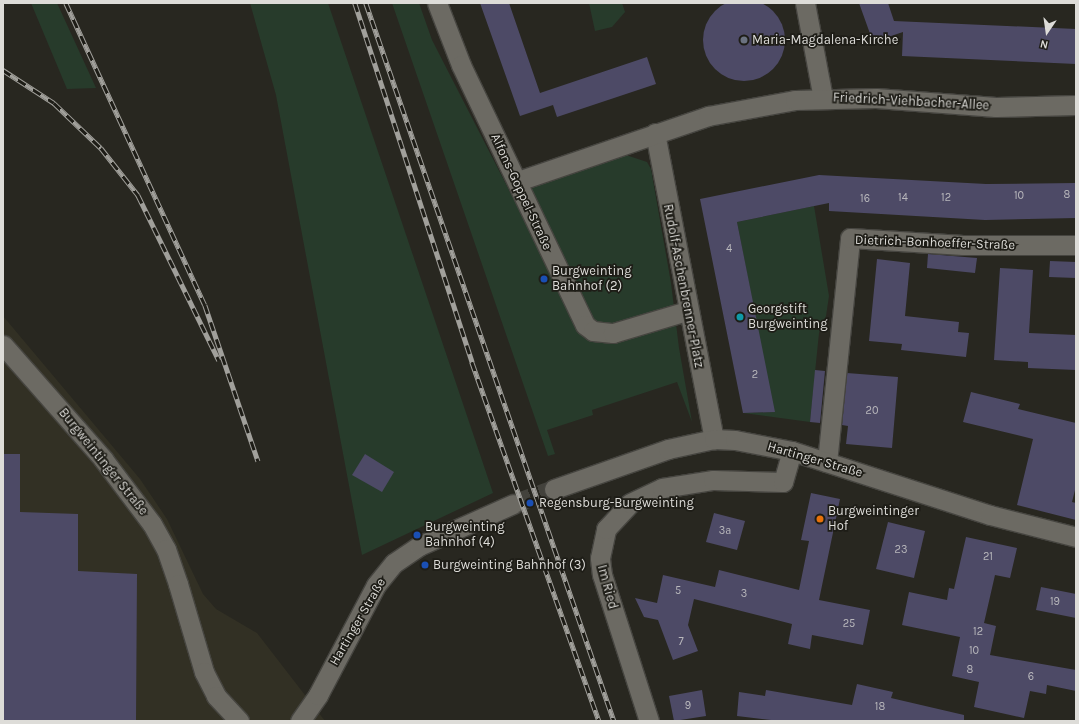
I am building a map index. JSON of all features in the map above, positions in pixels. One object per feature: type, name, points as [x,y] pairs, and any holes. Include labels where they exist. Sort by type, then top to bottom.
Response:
[{"type":"street","name":"Alfons-Goppel-Straße","points":[[437,3],[461,65],[518,181],[585,324],[593,331],[614,334],[687,312]]},
{"type":"street","points":[[805,3],[823,98]]},
{"type":"street","name":"Friedrich-Viehbacher-Allee","points":[[518,181],[655,134],[728,112],[823,98],[876,98],[996,106],[1076,105]]},
{"type":"street","name":"Rudolf-Aschenbrenner-Platz","points":[[655,134],[687,312],[714,439]]},
{"type":"street","name":"Dietrich-Bonhoeffer-Straße","points":[[827,462],[850,238],[963,245],[1076,245]]},
{"type":"street","name":"Burgweintinger Straße","points":[[3,344],[103,459],[152,524],[166,549],[204,672],[216,696],[239,721]]},
{"type":"street","name":"Hartinger Straße","points":[[554,489],[668,449],[714,439],[753,443],[792,451],[990,515],[1076,537]]},
{"type":"street","name":"Im Ried","points":[[649,721],[602,575],[600,558],[606,529],[630,502],[662,488],[713,480],[783,482],[792,451]]},
{"type":"street","name":"Hartinger Straße","points":[[300,721],[318,695],[373,590],[394,563],[419,546],[513,504]]},
{"type":"shaded area","points":[[3,316],[140,479],[167,519],[203,594],[216,609],[257,633],[325,721],[3,721]]},
{"type":"green space","points":[[31,3],[57,3],[96,88],[67,89]]},
{"type":"green space","points":[[250,3],[328,3],[493,493],[362,555],[276,95]]},
{"type":"green space","points":[[392,3],[419,3],[432,40],[511,194],[626,155],[647,162],[651,169],[671,283],[679,348],[692,422],[677,382],[592,410],[593,415],[547,430],[555,454],[548,456]]},
{"type":"green space","points":[[589,3],[622,3],[625,12],[612,27],[595,31]]},
{"type":"green space","points":[[814,206],[829,296],[826,316],[819,333],[810,422],[743,413],[774,412],[737,222]]},
{"type":"building","name":"Maria-Magdalena-Kirche","points":[[744,-1],[760,3],[773,11],[781,24],[785,40],[781,56],[773,69],[760,77],[744,81],[728,77],[715,69],[707,56],[703,40],[707,24],[715,11],[728,3]]},
{"type":"building","points":[[480,3],[509,3],[540,93],[647,57],[656,84],[557,117],[553,105],[520,116]]},
{"type":"building","points":[[859,3],[888,3],[894,21],[1076,29],[1076,64],[902,56],[903,32],[873,42]]},
{"type":"building","points":[[819,175],[986,184],[1076,183],[1076,218],[985,220],[829,211],[829,203],[737,222],[775,412],[743,413],[700,199]]},
{"type":"building","points":[[928,254],[977,258],[975,273],[927,268]]},
{"type":"building","points":[[877,259],[910,263],[905,316],[959,322],[958,332],[969,333],[966,357],[901,350],[902,344],[869,341]]},
{"type":"building","points":[[1050,261],[1076,262],[1076,278],[1049,277]]},
{"type":"building","points":[[1000,268],[1033,270],[1029,333],[1076,335],[1076,370],[1028,368],[1028,362],[994,360]]},
{"type":"building","points":[[815,370],[825,371],[820,423],[810,422]]},
{"type":"building","points":[[847,373],[898,377],[892,448],[846,444],[848,426],[842,425]]},
{"type":"building","points":[[971,392],[1020,404],[1018,409],[1076,423],[1076,486],[1072,502],[1076,503],[1076,520],[1017,505],[1033,439],[963,422]]},
{"type":"building","points":[[3,454],[20,454],[20,512],[78,514],[78,571],[137,574],[136,721],[3,721]]},
{"type":"building","points":[[365,454],[394,472],[382,492],[352,475]]},
{"type":"building","points":[[811,493],[840,499],[819,600],[870,610],[863,645],[812,635],[810,649],[788,644],[792,624],[694,599],[688,625],[698,651],[673,660],[658,620],[644,617],[635,598],[657,603],[663,575],[715,587],[719,570],[799,590],[809,541],[801,540]]},
{"type":"building","points":[[714,513],[745,521],[737,550],[706,542]]},
{"type":"building","points":[[888,522],[925,531],[914,578],[876,569]]},
{"type":"building","points":[[966,537],[1017,548],[1010,578],[995,575],[984,623],[996,626],[990,655],[1076,670],[1076,691],[1047,685],[1046,694],[1030,691],[1024,718],[974,707],[979,682],[952,676],[960,637],[902,625],[909,592],[947,600],[949,588],[954,589]]},
{"type":"building","points":[[1041,587],[1076,594],[1076,618],[1036,610]]},
{"type":"building","points":[[857,684],[893,692],[891,698],[964,715],[964,721],[780,721],[737,716],[739,692],[765,696],[766,690],[852,705]]},
{"type":"building","points":[[702,690],[706,716],[674,721],[669,696]]},
{"type":"tunnel","points":[[513,504],[554,489]]},
{"type":"railway","points":[[66,3],[205,305],[258,461]]},
{"type":"railway","points":[[355,3],[472,362],[599,721]]},
{"type":"railway","points":[[366,3],[614,721]]},
{"type":"railway","points":[[3,70],[54,103],[101,148],[138,195],[219,360]]},
{"type":"place","name":"Maria-Magdalena-Kirche","points":[[744,40]]},
{"type":"place","name":"Burgweinting Bahnhof (2)","points":[[544,279]]},
{"type":"place","name":"Georgstift Burgweinting","points":[[740,317]]},
{"type":"place","name":"Regensburg-Burgweinting","points":[[530,503]]},
{"type":"place","name":"Burgweintinger Hof","points":[[820,519]]},
{"type":"place","name":"Burgweinting Bahnhof (4)","points":[[417,535]]},
{"type":"place","name":"Burgweinting Bahnhof (3)","points":[[425,565]]}]
